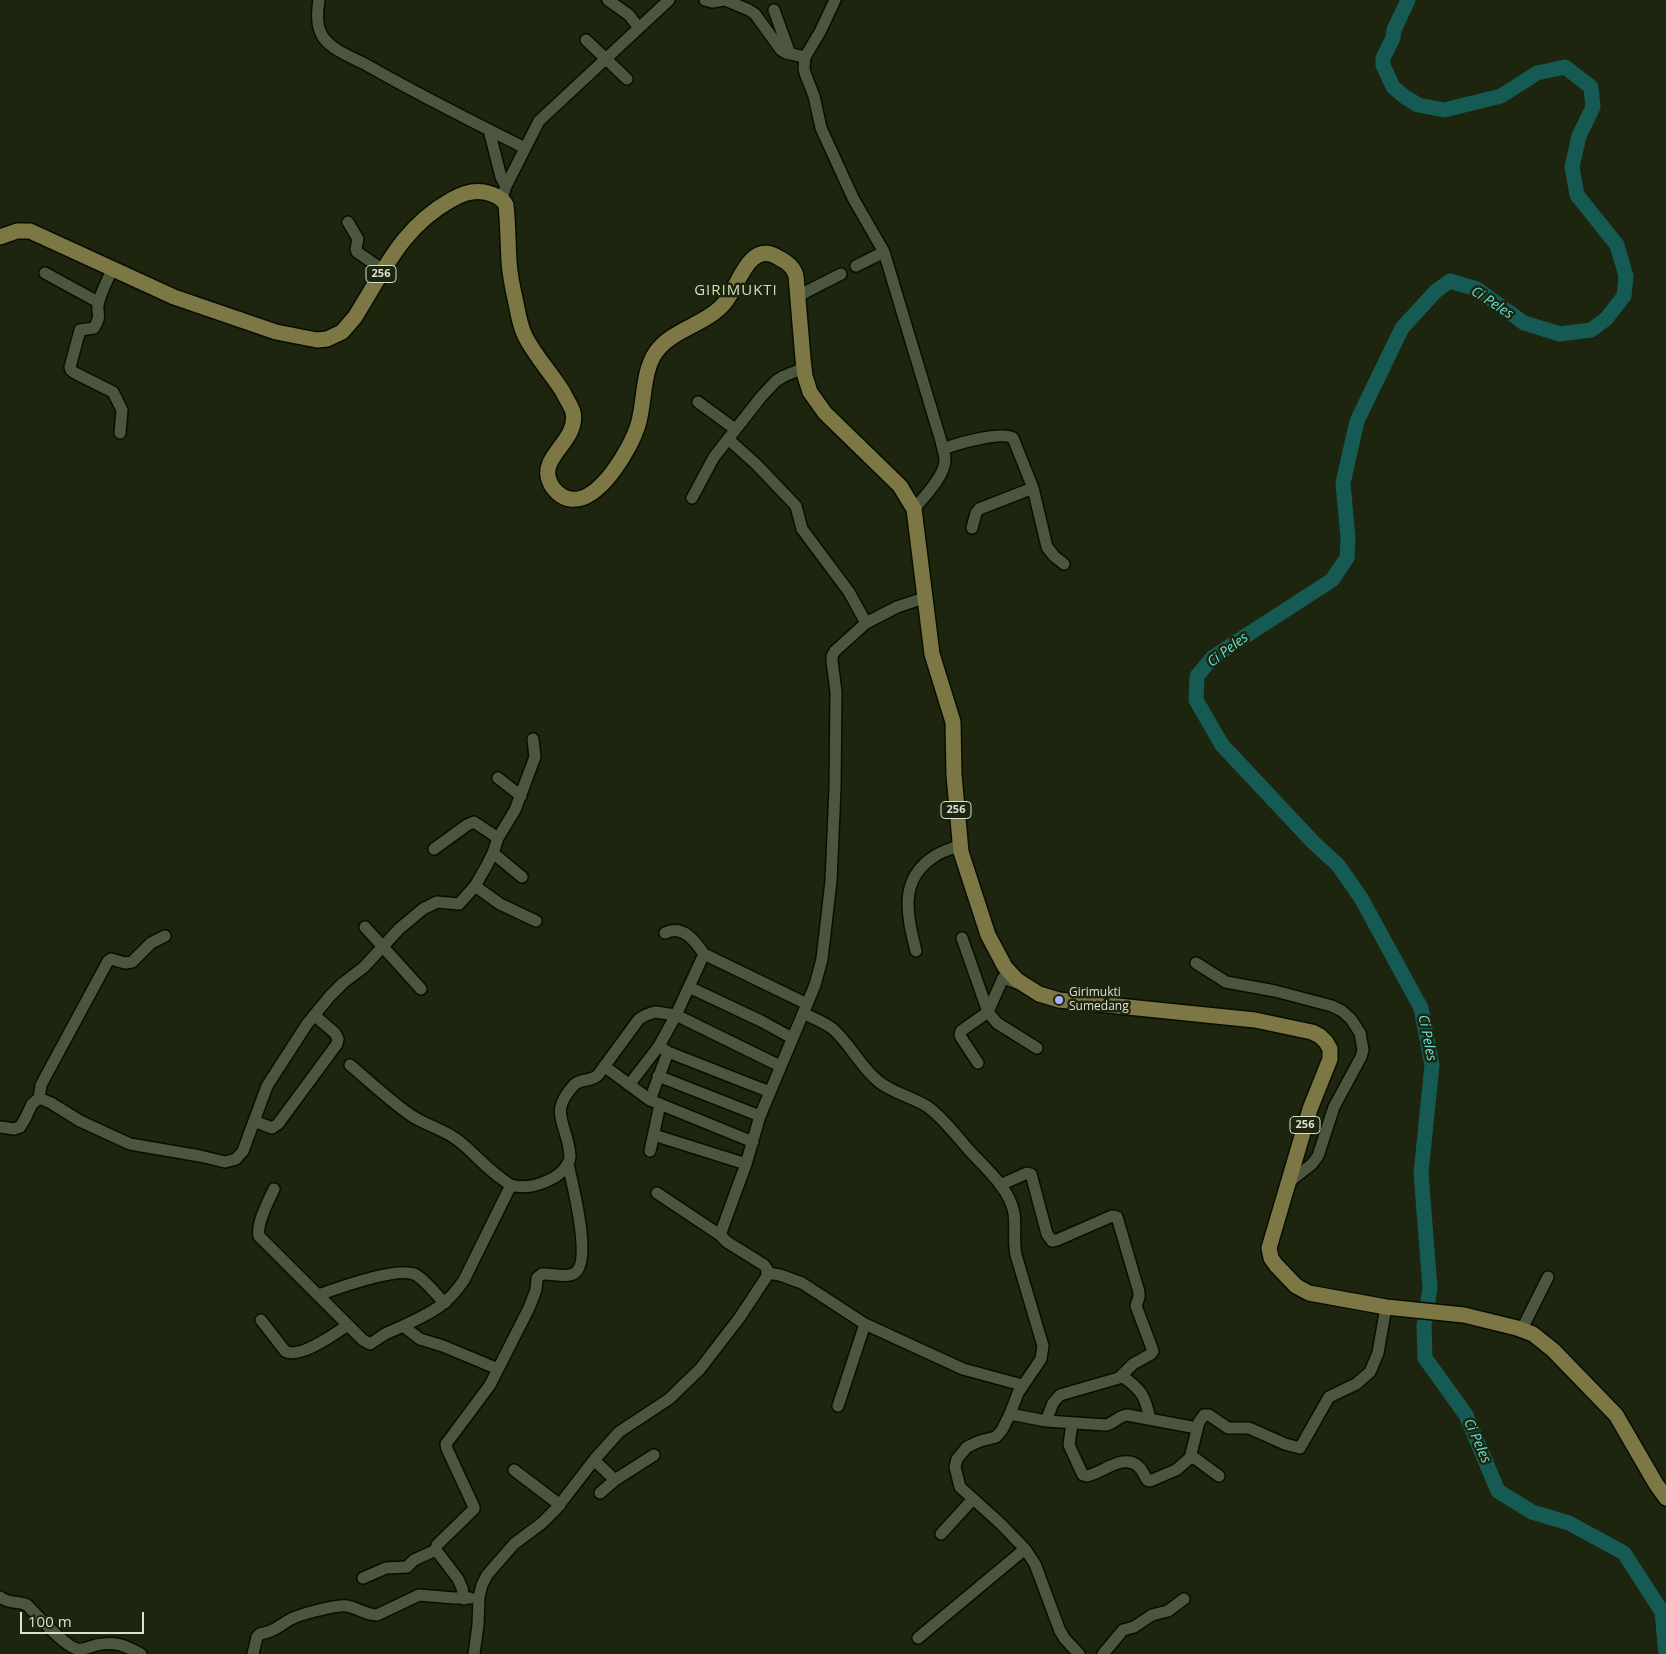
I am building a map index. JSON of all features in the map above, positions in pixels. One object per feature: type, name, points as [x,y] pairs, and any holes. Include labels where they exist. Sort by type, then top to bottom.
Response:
[{"type":"main road","name":"256","points":[[1,234],[30,231],[174,297],[276,332],[317,340],[334,336],[349,324],[399,244],[409,232],[442,205],[472,191],[504,192],[509,263],[522,328],[532,349],[569,402],[574,415],[572,431],[548,468],[548,478],[552,487],[564,498],[576,500],[591,494],[599,487],[615,468],[631,442],[638,424],[649,366],[658,350],[670,339],[721,307],[729,297],[750,259],[761,254],[770,254],[778,257],[790,266],[796,273],[804,368],[810,392],[819,405],[900,486],[914,510],[933,659],[953,722],[954,775],[960,845],[967,873],[993,946],[1005,967],[1021,983],[1039,994],[1059,1000],[1255,1020],[1298,1028],[1320,1036],[1329,1045],[1330,1059],[1310,1109],[1269,1248],[1271,1258],[1276,1265],[1296,1286],[1309,1293],[1386,1307],[1439,1312],[1486,1320],[1522,1329],[1533,1334],[1547,1345],[1616,1415],[1666,1498]]},
{"type":"street","points":[[319,0],[317,9],[319,30],[324,38],[336,48],[525,148]]},
{"type":"street","points":[[608,0],[629,15],[639,28]]},
{"type":"street","points":[[705,0],[719,2],[724,0],[749,10],[761,21],[781,50],[805,57]]},
{"type":"street","points":[[834,0],[820,32],[805,57],[804,68],[814,96],[821,128],[853,198],[884,252],[945,460],[943,468],[929,492],[914,510]]},
{"type":"street","points":[[504,192],[539,121],[639,28],[662,2]]},
{"type":"street","points":[[774,10],[790,54]]},
{"type":"street","points":[[586,40],[627,79]]},
{"type":"street","points":[[489,130],[504,192]]},
{"type":"street","points":[[348,222],[358,239],[357,252],[383,270]]},
{"type":"street","points":[[856,266],[884,252]]},
{"type":"street","points":[[113,268],[98,302],[98,320],[93,328],[80,330],[70,368],[75,373],[114,392],[122,410],[120,433]]},
{"type":"street","points":[[45,273],[98,302]]},
{"type":"street","points":[[798,296],[841,274]]},
{"type":"street","points":[[692,498],[714,457],[761,397],[776,381],[804,368]]},
{"type":"street","points":[[698,402],[732,434],[756,464],[796,506],[802,529],[850,592],[866,623]]},
{"type":"street","points":[[942,449],[970,441],[1011,437],[1014,440],[1032,488],[1047,547],[1064,564]]},
{"type":"street","points":[[972,528],[979,509],[1032,488]]},
{"type":"street","points":[[720,1235],[746,1164],[760,1116],[815,985],[822,959],[831,881],[835,788],[836,692],[832,659],[836,651],[866,623],[897,607],[924,598]]},
{"type":"street","points":[[39,1098],[51,1102],[80,1121],[130,1144],[225,1162],[236,1159],[240,1156],[267,1086],[277,1068],[314,1015],[337,987],[364,967],[381,946],[423,909],[437,902],[459,904],[475,886],[493,852],[498,838],[522,796],[535,757],[532,739]]},
{"type":"street","points":[[498,778],[522,796]]},
{"type":"street","points":[[434,849],[466,825],[474,822],[498,838]]},
{"type":"street","points":[[916,951],[910,928],[908,907],[910,882],[930,859],[960,845]]},
{"type":"street","points":[[493,852],[522,877]]},
{"type":"street","points":[[475,886],[500,904],[536,921]]},
{"type":"street","points":[[365,927],[420,989]]},
{"type":"street","points":[[665,933],[674,930],[690,936],[704,954],[805,1008],[832,1028],[862,1066],[881,1084],[917,1100],[929,1108],[954,1132],[1000,1185],[1010,1202],[1014,1212],[1016,1255],[1043,1346],[1041,1359],[1018,1393],[1002,1430],[996,1437],[980,1441],[966,1448],[957,1459],[955,1467],[960,1487],[972,1500],[1001,1524],[1035,1564],[1060,1631],[1079,1654]]},
{"type":"street","points":[[0,1127],[14,1129],[25,1120],[32,1104],[39,1098],[42,1086],[108,961],[111,959],[125,963],[132,962],[151,943],[165,936]]},
{"type":"street","points":[[962,938],[988,1012],[997,1023],[1037,1048]]},
{"type":"street","points":[[650,1151],[654,1135],[658,1076],[664,1049],[676,1014],[704,954]]},
{"type":"street","points":[[1196,963],[1226,982],[1275,991],[1332,1006],[1346,1014],[1360,1033],[1363,1050],[1361,1057],[1334,1108],[1318,1156],[1312,1164],[1288,1182]]},
{"type":"street","points":[[978,1063],[960,1034],[964,1027],[988,1012],[1003,978],[1021,983]]},
{"type":"street","points":[[689,987],[792,1038]]},
{"type":"street","points":[[350,1065],[410,1115],[445,1132],[460,1142],[484,1166],[511,1185],[530,1186],[555,1178],[568,1164],[570,1157],[560,1111],[562,1101],[577,1083],[595,1078],[639,1019],[646,1015],[655,1012],[676,1014],[780,1066]]},
{"type":"street","points":[[254,1121],[272,1128],[278,1124],[337,1044],[338,1039],[335,1033],[314,1015]]},
{"type":"street","points":[[629,1085],[664,1049]]},
{"type":"street","points":[[664,1049],[770,1092]]},
{"type":"street","points":[[604,1066],[655,1102],[753,1142]]},
{"type":"street","points":[[658,1076],[760,1116]]},
{"type":"street","points":[[654,1135],[746,1164]]},
{"type":"street","points":[[363,1578],[386,1568],[407,1567],[414,1560],[436,1550],[438,1545],[471,1512],[474,1506],[446,1444],[479,1402],[498,1369],[529,1308],[536,1290],[537,1278],[542,1274],[571,1275],[576,1273],[581,1262],[579,1214],[568,1164]]},
{"type":"street","points":[[1000,1185],[1027,1173],[1031,1174],[1047,1234],[1052,1241],[1112,1216],[1117,1217],[1139,1292],[1136,1306],[1153,1352],[1133,1364],[1122,1376],[1115,1380],[1060,1395],[1053,1403],[1046,1421]]},
{"type":"street","points":[[274,1189],[259,1224],[259,1236],[363,1340],[370,1344],[385,1334],[433,1311],[456,1292],[464,1280],[511,1185]]},
{"type":"street","points":[[657,1193],[720,1235],[727,1242],[764,1265],[768,1273]]},
{"type":"street","points":[[318,1295],[372,1278],[407,1272],[418,1276],[445,1303]]},
{"type":"street","points":[[768,1273],[802,1283],[865,1324],[963,1369],[1022,1386]]},
{"type":"street","points":[[474,1654],[479,1597],[482,1585],[496,1564],[514,1544],[542,1523],[560,1504],[594,1460],[619,1432],[669,1399],[700,1369],[740,1317],[768,1273]]},
{"type":"street","points":[[1522,1329],[1548,1277]]},
{"type":"street","points":[[1072,1423],[1069,1444],[1083,1475],[1087,1476],[1117,1464],[1131,1462],[1138,1466],[1147,1480],[1150,1481],[1176,1470],[1190,1458],[1200,1418],[1204,1414],[1209,1415],[1228,1428],[1249,1428],[1285,1444],[1300,1448],[1329,1397],[1356,1384],[1370,1372],[1378,1353],[1386,1307]]},
{"type":"street","points":[[261,1320],[288,1354],[309,1348],[348,1325]]},
{"type":"street","points":[[838,1406],[865,1324]]},
{"type":"street","points":[[403,1326],[420,1339],[444,1346],[498,1369]]},
{"type":"street","points":[[1122,1376],[1142,1393],[1146,1400],[1150,1419]]},
{"type":"street","points":[[1010,1414],[1046,1421],[1106,1425],[1122,1416],[1128,1415],[1197,1428]]},
{"type":"street","points":[[600,1493],[615,1480],[654,1455]]},
{"type":"street","points":[[1190,1458],[1196,1459],[1220,1476]]},
{"type":"street","points":[[594,1460],[615,1480]]},
{"type":"street","points":[[514,1470],[560,1504]]},
{"type":"street","points":[[941,1534],[972,1500]]},
{"type":"street","points":[[436,1550],[436,1553],[458,1579],[464,1599]]},
{"type":"street","points":[[918,1638],[1025,1550]]},
{"type":"street","points":[[253,1654],[257,1637],[260,1634],[271,1632],[299,1616],[339,1606],[348,1606],[370,1615],[377,1615],[420,1595],[464,1599],[479,1597]]},
{"type":"street","points":[[0,1597],[9,1603],[20,1603],[27,1606],[63,1641],[72,1647],[82,1649],[100,1644],[141,1654]]},
{"type":"street","points":[[1103,1654],[1123,1630],[1134,1627],[1152,1615],[1168,1611],[1184,1599]]},
{"type":"waterway","name":"Ci Peles","points":[[1408,0],[1383,58],[1383,65],[1393,87],[1418,105],[1444,110],[1501,96],[1537,73],[1565,67],[1591,87],[1593,107],[1579,136],[1572,167],[1577,195],[1617,245],[1626,276],[1624,296],[1606,319],[1591,330],[1560,334],[1524,323],[1477,289],[1450,281],[1436,291],[1402,328],[1357,421],[1343,483],[1348,538],[1347,558],[1332,580],[1213,657],[1197,676],[1196,700],[1222,745],[1313,842],[1338,865],[1361,898],[1421,1008],[1432,1065],[1421,1173],[1430,1288],[1424,1326],[1425,1358],[1466,1415],[1498,1491],[1532,1512],[1569,1523],[1624,1553],[1662,1612],[1666,1654]]},
{"type":"place","name":"Girimukti Sumedang","points":[[1059,1000]]},
{"type":"district","name":"GIRIMUKTI","points":[[736,291]]}]
